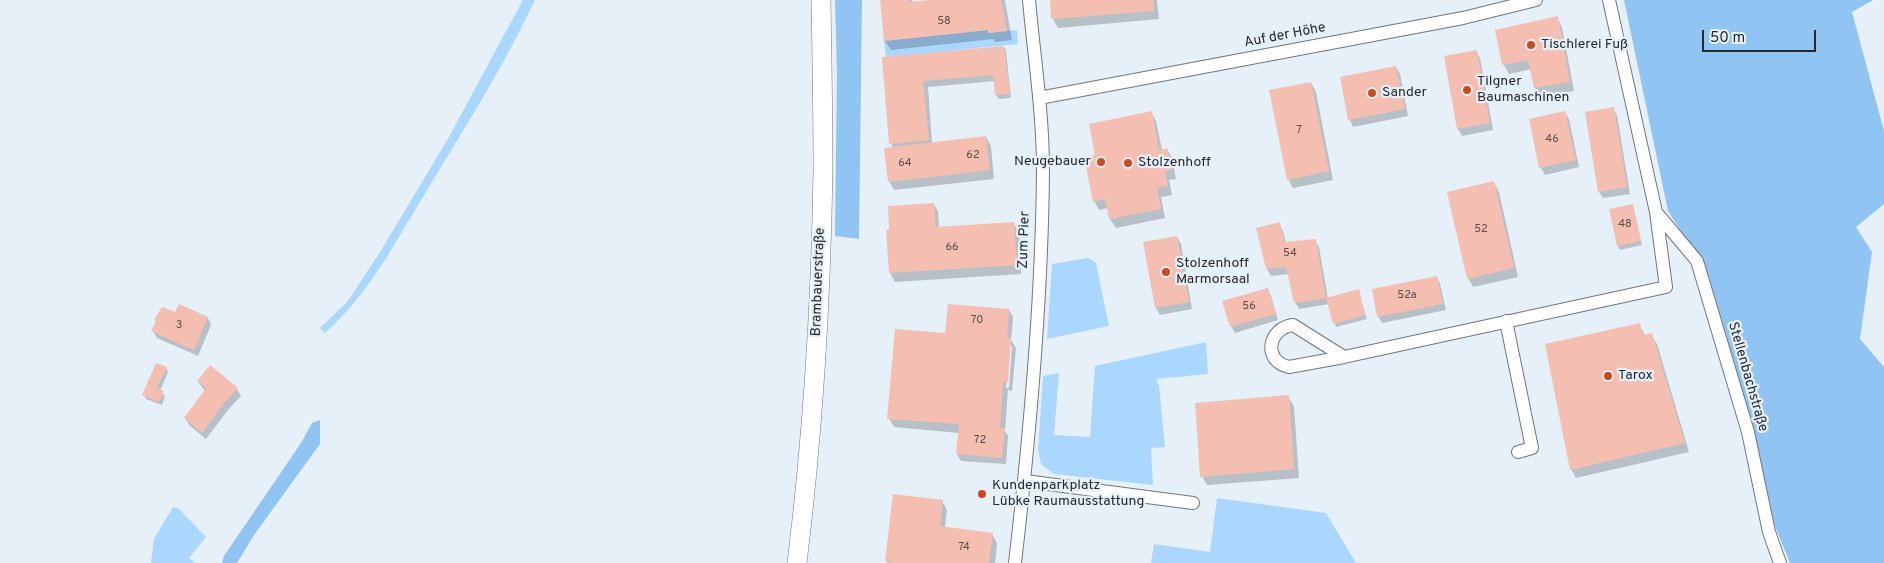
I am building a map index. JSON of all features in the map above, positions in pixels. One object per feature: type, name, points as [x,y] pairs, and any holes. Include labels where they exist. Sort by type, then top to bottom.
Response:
[{"type":"main road","name":"Brambauerstraße","points":[[797,563],[810,436],[817,328],[823,171],[821,0]]},
{"type":"street","name":"Zum Pier","points":[[1015,563],[1025,480],[1041,241],[1043,169],[1039,98],[1029,0]]},
{"type":"street","name":"Auf der Höhe","points":[[1039,98],[1463,18],[1536,0]]},
{"type":"street","name":"Stellenbachstraße","points":[[1344,357],[1292,325],[1285,326],[1279,330],[1274,336],[1272,344],[1274,359],[1280,365],[1289,367],[1344,357],[1666,287],[1656,212],[1609,0]]},
{"type":"street","name":"Stellenbachstraße","points":[[1656,212],[1696,261],[1748,432],[1769,532],[1780,563]]},
{"type":"street","points":[[1506,321],[1532,448],[1518,452]]},
{"type":"street","points":[[1025,480],[1193,503]]},
{"type":"shaded area","points":[[523,0],[535,0],[497,73],[469,121],[381,266],[341,318],[325,333],[320,328],[348,301],[380,252],[449,137]]},
{"type":"shaded area","points":[[835,0],[862,0],[859,239],[835,236],[837,72]]},
{"type":"shaded area","points":[[1624,0],[1873,0],[1852,12],[1884,131],[1884,204],[1856,227],[1872,252],[1860,339],[1884,367],[1884,563],[1790,563],[1774,524],[1708,274],[1668,211]]},
{"type":"shaded area","points":[[988,30],[989,33],[1017,30],[1018,44],[886,57],[884,41]]},
{"type":"shaded area","points":[[1088,258],[1096,263],[1109,326],[1047,339],[1052,264]]},
{"type":"shaded area","points":[[1206,342],[1208,374],[1156,379],[1159,386],[1165,447],[1151,448],[1153,485],[1054,474],[1041,464],[1038,450],[1043,376],[1059,373],[1054,435],[1090,437],[1095,366]]},
{"type":"shaded area","points":[[320,420],[320,444],[254,535],[237,563],[222,563],[224,556],[301,443],[312,423]]},
{"type":"shaded area","points":[[1217,498],[1326,513],[1356,563],[1151,563],[1154,544],[1210,552]]},
{"type":"shaded area","points":[[173,507],[179,509],[206,537],[189,558],[195,563],[151,563],[154,539]]},
{"type":"building","points":[[880,0],[909,0],[909,2],[929,0],[1001,0],[1007,31],[988,33],[988,30],[884,41]]},
{"type":"building","points":[[1050,0],[1153,0],[1154,11],[1051,19]]},
{"type":"building","name":"Tischlerei Fuß","points":[[1558,16],[1570,82],[1534,88],[1528,60],[1502,65],[1495,30]]},
{"type":"building","points":[[1004,46],[1010,94],[995,95],[993,75],[923,81],[929,140],[889,144],[882,57]]},
{"type":"building","name":"Tilgner Baumaschinen","points":[[1477,50],[1490,123],[1457,129],[1444,56]]},
{"type":"building","name":"Sander","points":[[1396,66],[1405,109],[1348,120],[1340,77]]},
{"type":"building","points":[[1311,82],[1329,171],[1287,180],[1269,90]]},
{"type":"building","points":[[1614,107],[1627,187],[1598,192],[1585,112]]},
{"type":"building","name":"Stolzenhoff","points":[[1152,111],[1159,150],[1167,148],[1172,170],[1165,171],[1168,186],[1157,188],[1161,209],[1109,219],[1105,199],[1093,202],[1084,157],[1095,155],[1089,124]]},
{"type":"building","points":[[1565,111],[1576,160],[1539,168],[1529,119]]},
{"type":"building","points":[[986,136],[990,170],[888,182],[884,148]]},
{"type":"building","points":[[1494,181],[1514,268],[1467,279],[1447,192]]},
{"type":"building","points":[[934,203],[936,227],[1014,222],[1017,265],[889,273],[886,230],[889,230],[888,206]]},
{"type":"building","points":[[1633,204],[1641,241],[1617,246],[1609,209]]},
{"type":"building","points":[[1280,222],[1284,242],[1316,239],[1326,298],[1294,303],[1286,267],[1266,269],[1256,228]]},
{"type":"building","name":"Stolzenhoff Marmorsaal","points":[[1177,236],[1189,302],[1155,308],[1143,242]]},
{"type":"building","points":[[1437,276],[1443,304],[1377,317],[1372,289]]},
{"type":"building","points":[[1268,288],[1276,314],[1230,327],[1222,301]]},
{"type":"building","points":[[1359,289],[1365,315],[1333,324],[1326,298]]},
{"type":"building","points":[[179,304],[208,317],[194,350],[151,331],[156,321],[154,320],[162,307],[175,312]]},
{"type":"building","points":[[948,304],[1009,309],[1007,338],[1011,338],[1008,382],[1003,382],[1000,428],[1005,428],[1002,458],[956,454],[959,424],[887,419],[895,329],[945,333]]},
{"type":"building","name":"Tarox","points":[[1640,323],[1642,335],[1652,333],[1685,443],[1570,470],[1545,344]]},
{"type":"building","points":[[156,363],[167,367],[157,388],[164,391],[159,402],[142,395]]},
{"type":"building","points":[[210,365],[238,388],[224,403],[202,433],[184,418],[206,388],[197,381]]},
{"type":"building","points":[[1289,395],[1294,469],[1200,477],[1195,403]]},
{"type":"building","points":[[893,494],[943,500],[940,526],[993,533],[989,563],[895,563],[885,561]]},
{"type":"place","name":"Tischlerei Fuß","points":[[1531,45]]},
{"type":"place","name":"Tilgner Baumaschinen","points":[[1467,90]]},
{"type":"place","name":"Sander","points":[[1372,93]]},
{"type":"place","name":"Neugebauer","points":[[1101,162]]},
{"type":"place","name":"Stolzenhoff","points":[[1128,163]]},
{"type":"place","name":"Stolzenhoff Marmorsaal","points":[[1166,272]]},
{"type":"place","name":"Tarox","points":[[1608,376]]},
{"type":"place","name":"Kundenparkplatz Lübke Raumausstattung","points":[[982,494]]}]
